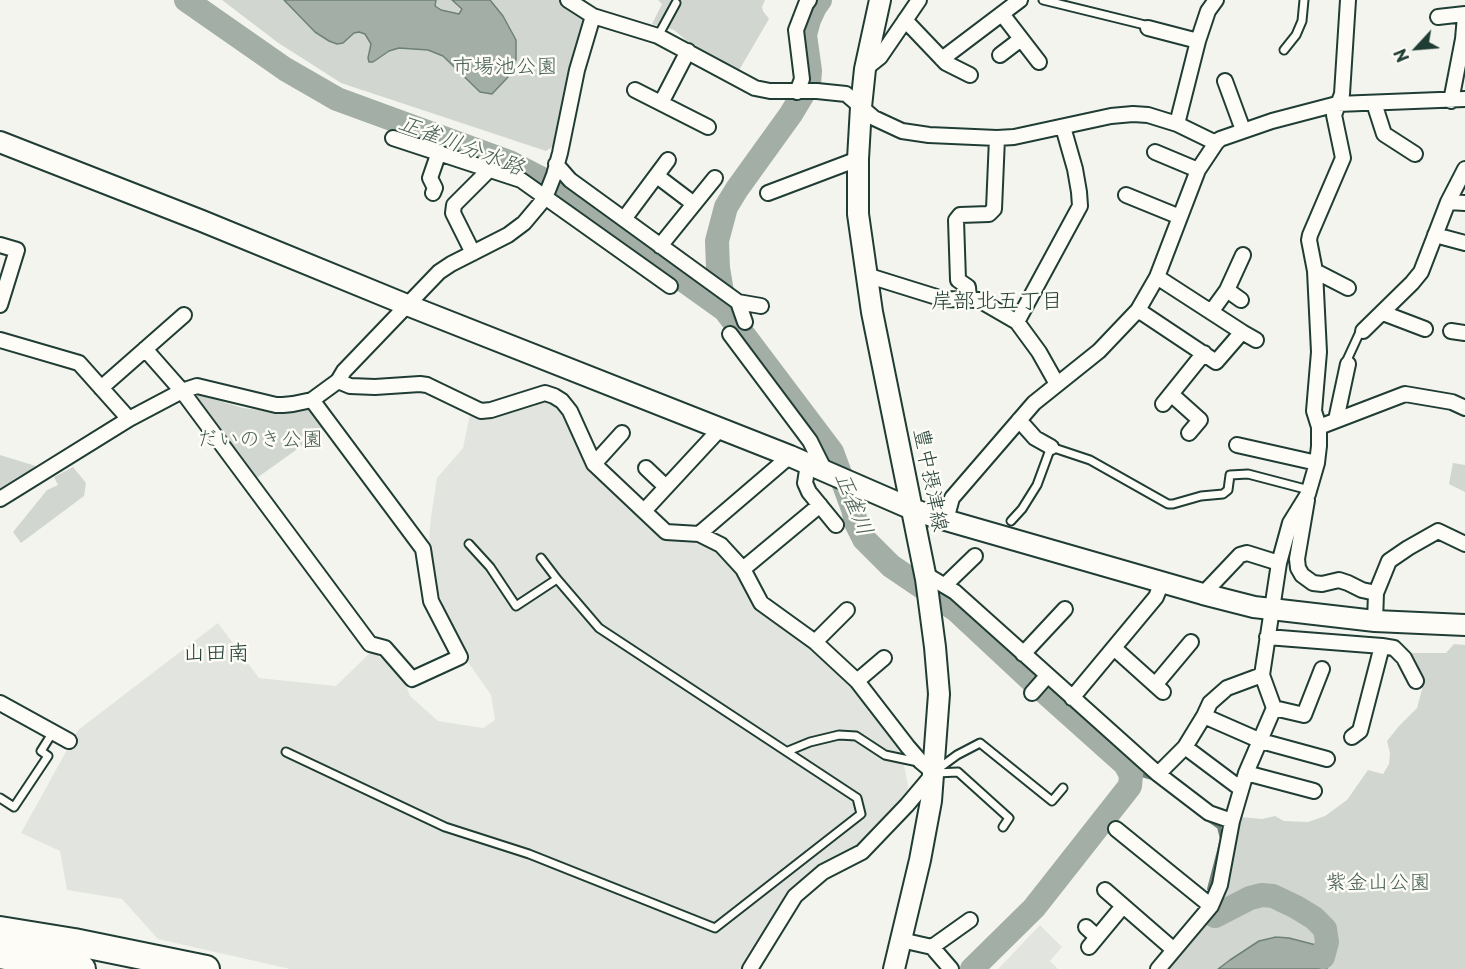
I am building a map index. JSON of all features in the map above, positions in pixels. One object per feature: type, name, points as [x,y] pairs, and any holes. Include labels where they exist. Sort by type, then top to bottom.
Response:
[{"type":"highway","points":[[0,930],[74,942],[206,969]]},
{"type":"highway","points":[[0,955],[82,969]]},
{"type":"street","points":[[568,0],[593,16],[658,36],[755,88],[770,91],[846,94],[874,118],[902,131],[929,135],[1014,137],[1126,114],[1148,115],[1177,124],[1215,143]]},
{"type":"street","points":[[797,92],[801,79],[796,30],[809,0]]},
{"type":"street","name":"豊中摂津線","points":[[880,0],[865,69],[861,107],[858,214],[874,323],[926,576],[939,694],[927,767],[932,801],[894,969]]},
{"type":"street","points":[[865,69],[880,57],[919,0]]},
{"type":"street","points":[[942,59],[1020,0]]},
{"type":"street","points":[[1177,124],[1198,41],[1208,11],[1216,0]]},
{"type":"street","points":[[1348,0],[1342,94],[1334,115],[1343,158],[1309,240],[1315,271],[1319,352],[1314,411],[1319,427],[1319,446],[1296,559],[1302,575],[1313,583],[1322,584],[1339,580],[1362,590],[1376,593]]},
{"type":"street","points":[[1002,14],[1039,62]]},
{"type":"street","points":[[1438,17],[1465,15],[1451,101]]},
{"type":"street","points":[[0,499],[129,419],[182,391],[197,386],[276,405],[293,405],[312,400],[338,381],[344,371],[439,272],[524,224],[546,195],[560,153],[577,70],[593,16]]},
{"type":"street","points":[[905,20],[945,63],[970,75]]},
{"type":"street","points":[[1148,28],[1198,41]]},
{"type":"street","points":[[1000,56],[1022,39]]},
{"type":"street","points":[[661,103],[687,51]]},
{"type":"street","points":[[1225,81],[1243,130]]},
{"type":"street","points":[[635,90],[708,127]]},
{"type":"street","points":[[946,520],[952,498],[1034,403],[1099,351],[1138,310],[1157,277],[1198,170],[1215,143],[1243,130],[1337,104],[1465,99]]},
{"type":"street","points":[[1374,103],[1384,134],[1415,154]]},
{"type":"street","points":[[1017,322],[1080,206],[1075,170],[1063,127]]},
{"type":"street","points":[[393,138],[520,180],[546,195],[670,286]]},
{"type":"street","points":[[969,299],[968,287],[958,280],[956,220],[960,215],[989,214],[994,209],[997,138]]},
{"type":"street","points":[[0,142],[790,456],[912,509],[1254,607],[1375,621],[1465,625]]},
{"type":"street","points":[[433,193],[435,188],[430,178],[439,152]]},
{"type":"street","points":[[1155,152],[1198,170]]},
{"type":"street","points":[[768,193],[858,159]]},
{"type":"street","points":[[624,219],[668,160]]},
{"type":"street","points":[[473,253],[453,213],[454,205],[490,169]]},
{"type":"street","points":[[1363,331],[1413,283],[1421,272],[1448,202],[1465,169]]},
{"type":"street","points":[[555,170],[738,302],[761,306]]},
{"type":"street","points":[[657,176],[694,204]]},
{"type":"street","points":[[660,246],[715,178]]},
{"type":"street","points":[[1126,195],[1180,217]]},
{"type":"street","points":[[1448,202],[1465,203]]},
{"type":"street","points":[[1435,236],[1465,243]]},
{"type":"street","points":[[0,245],[17,250],[0,305]]},
{"type":"street","points":[[1211,312],[1227,290],[1244,255]]},
{"type":"street","points":[[1315,271],[1348,288]]},
{"type":"street","points":[[866,275],[944,299],[979,300],[1017,322],[1039,352],[1058,384]]},
{"type":"street","points":[[1157,277],[1256,340]]},
{"type":"street","points":[[1227,290],[1240,300]]},
{"type":"street","points":[[738,302],[745,322]]},
{"type":"street","points":[[1138,310],[1216,362],[1242,332]]},
{"type":"street","points":[[1383,313],[1425,328]]},
{"type":"street","points":[[102,388],[184,315]]},
{"type":"street","points":[[730,334],[810,441],[816,467],[805,483],[809,492],[836,525]]},
{"type":"street","points":[[0,340],[79,363],[129,419]]},
{"type":"street","points":[[145,349],[182,391],[370,645],[385,648],[412,679],[460,657],[431,601],[423,549],[312,400]]},
{"type":"street","points":[[1189,433],[1200,420],[1167,399],[1204,353]]},
{"type":"street","points":[[1336,420],[1348,364]]},
{"type":"street","points":[[338,381],[350,386],[427,385],[481,411],[545,393],[562,401],[570,411],[594,464],[666,532],[699,534],[721,545],[743,569],[761,603],[815,642],[857,681],[927,767],[907,805],[862,852],[823,872],[795,896],[750,969]]},
{"type":"street","points":[[1319,427],[1405,394],[1452,402],[1465,408]]},
{"type":"street","points":[[1019,420],[1035,438],[1052,447]]},
{"type":"street","points":[[644,511],[720,429]]},
{"type":"street","points":[[594,464],[622,433]]},
{"type":"street","points":[[1237,445],[1317,464]]},
{"type":"street","points":[[699,534],[790,456]]},
{"type":"street","points":[[646,468],[666,487]]},
{"type":"street","points":[[1158,969],[1211,906],[1220,885],[1232,821],[1241,789],[1274,708],[1262,675],[1267,636],[1279,563],[1290,523],[1308,492]]},
{"type":"street","points":[[743,569],[820,505]]},
{"type":"street","points":[[1375,621],[1376,593],[1389,561],[1438,531],[1465,544]]},
{"type":"street","points":[[1203,594],[1240,555],[1247,553],[1279,563]]},
{"type":"street","points":[[945,585],[975,556]]},
{"type":"street","points":[[926,576],[955,592],[1158,774],[1209,813],[1232,821]]},
{"type":"street","points":[[1072,698],[1156,597],[1162,582]]},
{"type":"street","points":[[1023,654],[1065,609]]},
{"type":"street","points":[[815,642],[847,610]]},
{"type":"street","points":[[1267,636],[1394,648],[1404,658],[1416,681]]},
{"type":"street","points":[[1114,648],[1159,689],[1191,642]]},
{"type":"street","points":[[1352,737],[1360,730],[1382,646]]},
{"type":"street","points":[[857,681],[884,658]]},
{"type":"street","points":[[1274,708],[1304,715],[1322,669]]},
{"type":"street","points":[[1158,774],[1185,747],[1210,704],[1227,688],[1262,675]]},
{"type":"street","points":[[1032,693],[1047,676]]},
{"type":"street","points":[[0,703],[69,741]]},
{"type":"street","points":[[1204,716],[1261,741],[1327,759]]},
{"type":"street","points":[[1185,747],[1241,789]]},
{"type":"street","points":[[1246,773],[1314,791]]},
{"type":"street","points":[[1116,829],[1211,906]]},
{"type":"street","points":[[1105,890],[1174,950]]},
{"type":"street","points":[[1086,927],[1093,942],[1123,906]]},
{"type":"street","points":[[932,947],[970,920]]},
{"type":"street","points":[[901,940],[932,947],[951,969]]},
{"type":"lane","points":[[1043,0],[1149,26],[1148,28]]},
{"type":"lane","points":[[1284,50],[1296,35],[1302,21],[1304,0]]},
{"type":"lane","points":[[658,36],[676,3]]},
{"type":"lane","points":[[1348,364],[1347,360],[1359,334],[1363,331]]},
{"type":"lane","points":[[1011,521],[1022,509],[1037,485],[1052,447],[1090,460],[1168,504],[1201,496],[1223,494],[1228,490],[1230,475],[1248,474],[1308,492]]},
{"type":"lane","points":[[470,544],[490,567],[516,606],[557,579]]},
{"type":"lane","points":[[286,752],[445,827],[529,854],[715,927],[861,814],[857,798],[599,628],[541,558]]},
{"type":"lane","points":[[0,798],[15,807],[48,756],[41,751],[53,732]]},
{"type":"lane","points":[[788,752],[810,742],[839,735],[856,736],[885,755],[927,767],[958,772],[1009,818],[1002,827]]},
{"type":"lane","points":[[927,767],[957,755],[980,742],[1052,801],[1063,788]]},
{"type":"shaded area","points":[[284,0],[436,0],[435,6],[441,10],[459,14],[462,9],[452,0],[490,0],[503,16],[516,40],[516,60],[508,77],[492,94],[480,92],[443,56],[428,50],[399,48],[369,62],[371,44],[365,34],[354,33],[343,43],[337,44],[329,41],[315,32]]},
{"type":"shaded area","points":[[541,400],[556,404],[567,419],[588,466],[657,535],[680,542],[702,542],[716,549],[736,571],[750,595],[768,617],[811,645],[860,693],[900,746],[908,785],[907,798],[856,847],[817,869],[745,969],[290,969],[158,939],[122,899],[67,890],[60,851],[21,833],[78,730],[218,623],[259,678],[336,686],[372,651],[404,679],[410,696],[438,721],[483,728],[495,720],[491,695],[465,658],[436,587],[429,538],[431,517],[437,478],[463,448],[470,414],[482,418]]},
{"type":"shaded area","points":[[1040,925],[1062,947],[1050,961],[1058,969],[998,969]]},
{"type":"shaded area","points":[[1276,937],[1316,945],[1327,969],[1218,969],[1259,941]]},
{"type":"green space","name":"市場池公園","points":[[222,0],[562,0],[588,16],[557,144],[546,151],[341,83],[277,42]]},
{"type":"green space","points":[[658,0],[765,0],[762,7],[769,19],[738,72],[687,41],[674,30],[652,24],[662,4]]},
{"type":"green space","name":"だいのき公園","points":[[200,395],[243,408],[275,412],[307,408],[324,430],[254,480],[191,398]]},
{"type":"green space","points":[[0,455],[39,467],[0,489]]},
{"type":"green space","points":[[1453,463],[1465,465],[1465,492],[1449,484]]},
{"type":"green space","points":[[73,467],[86,483],[84,496],[21,543],[13,532],[47,490],[58,485],[54,477]]},
{"type":"green space","name":"紫金山公園","points":[[1454,644],[1465,645],[1465,969],[1169,969],[1211,919],[1222,894],[1241,817],[1262,819],[1275,816],[1284,821],[1308,822],[1325,816],[1347,800],[1368,770],[1383,774],[1389,764],[1390,753],[1387,741],[1417,708],[1424,682],[1407,653],[1446,653]]},
{"type":"waterway","name":"正雀川分水路","points":[[186,0],[285,69],[337,99],[509,162],[542,179],[725,310]]},
{"type":"waterway","name":"正雀川","points":[[820,0],[809,20],[805,35],[810,71],[809,84],[791,114],[726,207],[717,241],[718,268],[725,310],[832,452],[856,523],[864,539],[891,566],[956,610],[1125,764],[1131,775],[1130,786],[1034,908],[972,969]]},
{"type":"waterway","points":[[1142,775],[1157,781]]},
{"type":"waterway","points":[[1206,818],[1219,827],[1222,839],[1209,889]]},
{"type":"waterway","points":[[1215,916],[1250,898],[1262,895],[1273,896],[1314,918],[1325,929],[1327,942],[1323,957]]},
{"type":"district","name":"岸部北五丁目","points":[[997,302]]},
{"type":"district","name":"山田南","points":[[216,654]]}]
